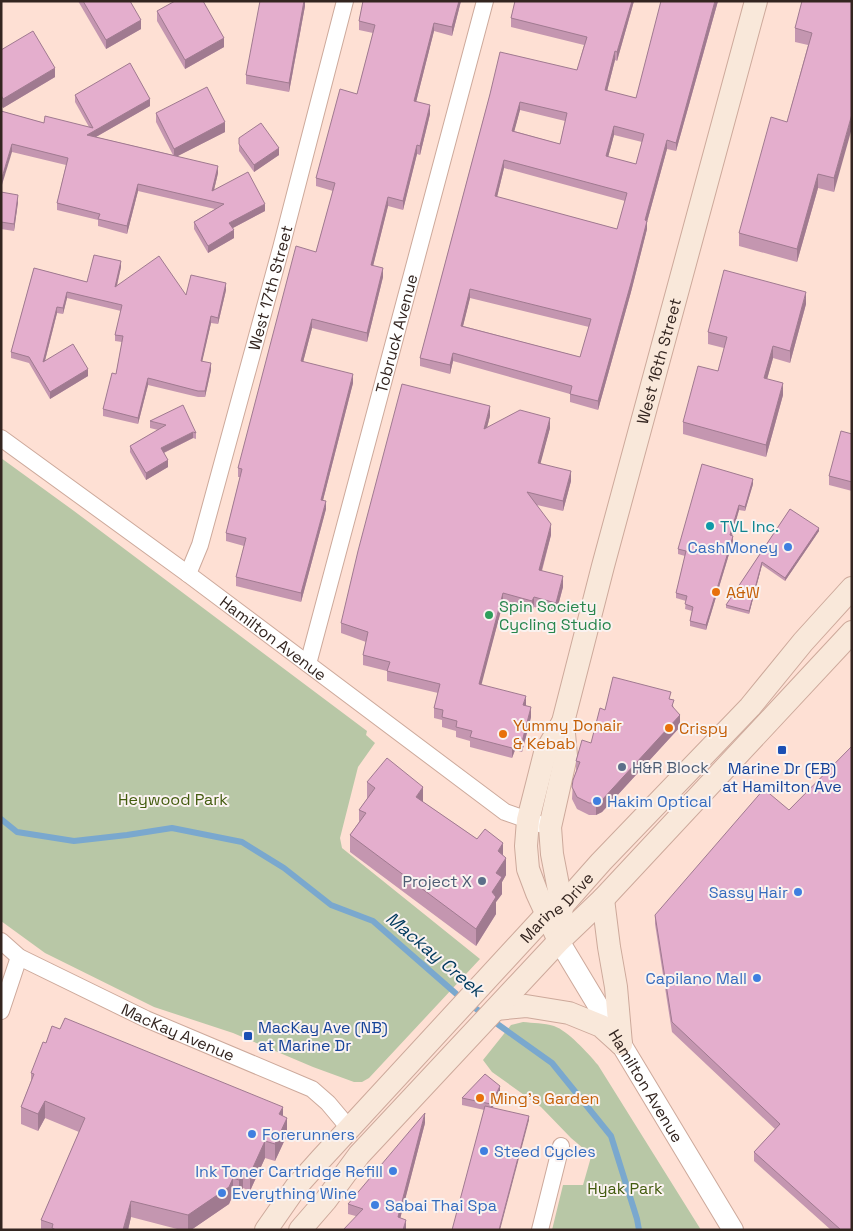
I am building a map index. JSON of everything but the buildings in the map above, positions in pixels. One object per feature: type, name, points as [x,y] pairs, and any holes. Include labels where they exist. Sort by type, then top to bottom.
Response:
[{"type":"main road","name":"West 16th Street","points":[[554,910],[528,869],[526,846],[528,820],[545,753],[563,722],[603,566],[756,1]]},
{"type":"main road","name":"Marine Drive","points":[[266,1230],[296,1188],[349,1128],[449,1019],[750,707],[803,642],[852,588]]},
{"type":"main road","name":"Marine Drive","points":[[300,1230],[326,1200],[359,1155],[559,942],[604,899],[852,632]]},
{"type":"main road","name":"West 16th Street","points":[[559,942],[554,910],[550,827],[566,756],[563,722]]},
{"type":"main road","points":[[604,899],[616,987],[621,1044]]},
{"type":"main road","points":[[496,1009],[526,1006],[569,1013],[601,1026],[621,1044]]},
{"type":"street","name":"West 17th Street","points":[[188,574],[200,545],[281,248],[345,1]]},
{"type":"street","name":"Tobruck Avenue","points":[[308,664],[485,1]]},
{"type":"street","name":"Hamilton Avenue","points":[[1,438],[188,574],[505,812],[550,827]]},
{"type":"street","name":"MacKay Avenue","points":[[1,941],[19,957],[146,1019],[312,1089],[328,1103],[349,1128]]},
{"type":"street","name":"Hamilton Avenue","points":[[559,942],[733,1230]]},
{"type":"street","points":[[1,1011],[19,957]]},
{"type":"street","points":[[540,1230],[560,1146]]},
{"type":"green space","name":"Heywood Park","points":[[1,458],[367,731],[366,735],[375,743],[358,767],[340,838],[342,848],[480,959],[369,1078],[362,1082],[354,1082],[233,1033],[154,1007],[45,953],[1,921]]},
{"type":"green space","name":"Hyak Park","points":[[523,1022],[546,1024],[560,1029],[594,1060],[701,1230],[552,1230],[563,1185],[583,1185],[591,1157],[541,1107],[492,1072],[483,1060],[511,1025]]},
{"type":"waterway","name":"Mackay Creek","points":[[1,819],[17,832],[74,841],[172,828],[242,842],[284,868],[331,905],[373,921],[461,998],[552,1063],[611,1136],[639,1230]]},
{"type":"place","name":"TVL Inc.","points":[[710,526]]},
{"type":"place","name":"CashMoney","points":[[788,547]]},
{"type":"place","name":"A&W","points":[[716,592]]},
{"type":"place","name":"Spin Society Cycling Studio","points":[[489,615]]},
{"type":"place","name":"Crispy","points":[[669,728]]},
{"type":"place","name":"Yummy Donair & Kebab","points":[[503,734]]},
{"type":"place","name":"Marine Dr (EB) at Hamilton Ave","points":[[782,750]]},
{"type":"place","name":"H&R Block","points":[[622,767]]},
{"type":"place","name":"Hakim Optical","points":[[597,801]]},
{"type":"place","name":"Project X","points":[[482,881]]},
{"type":"place","name":"Sassy Hair","points":[[798,892]]},
{"type":"place","name":"Capilano Mall","points":[[757,978]]},
{"type":"place","name":"MacKay Ave (NB) at Marine Dr","points":[[248,1036]]},
{"type":"place","name":"Ming’s Garden","points":[[480,1098]]},
{"type":"place","name":"Forerunners","points":[[252,1134]]},
{"type":"place","name":"Steed Cycles","points":[[484,1151]]},
{"type":"place","name":"Ink Toner Cartridge Refill","points":[[393,1171]]},
{"type":"place","name":"Everything Wine","points":[[222,1193]]},
{"type":"place","name":"Sabai Thai Spa","points":[[375,1205]]}]
